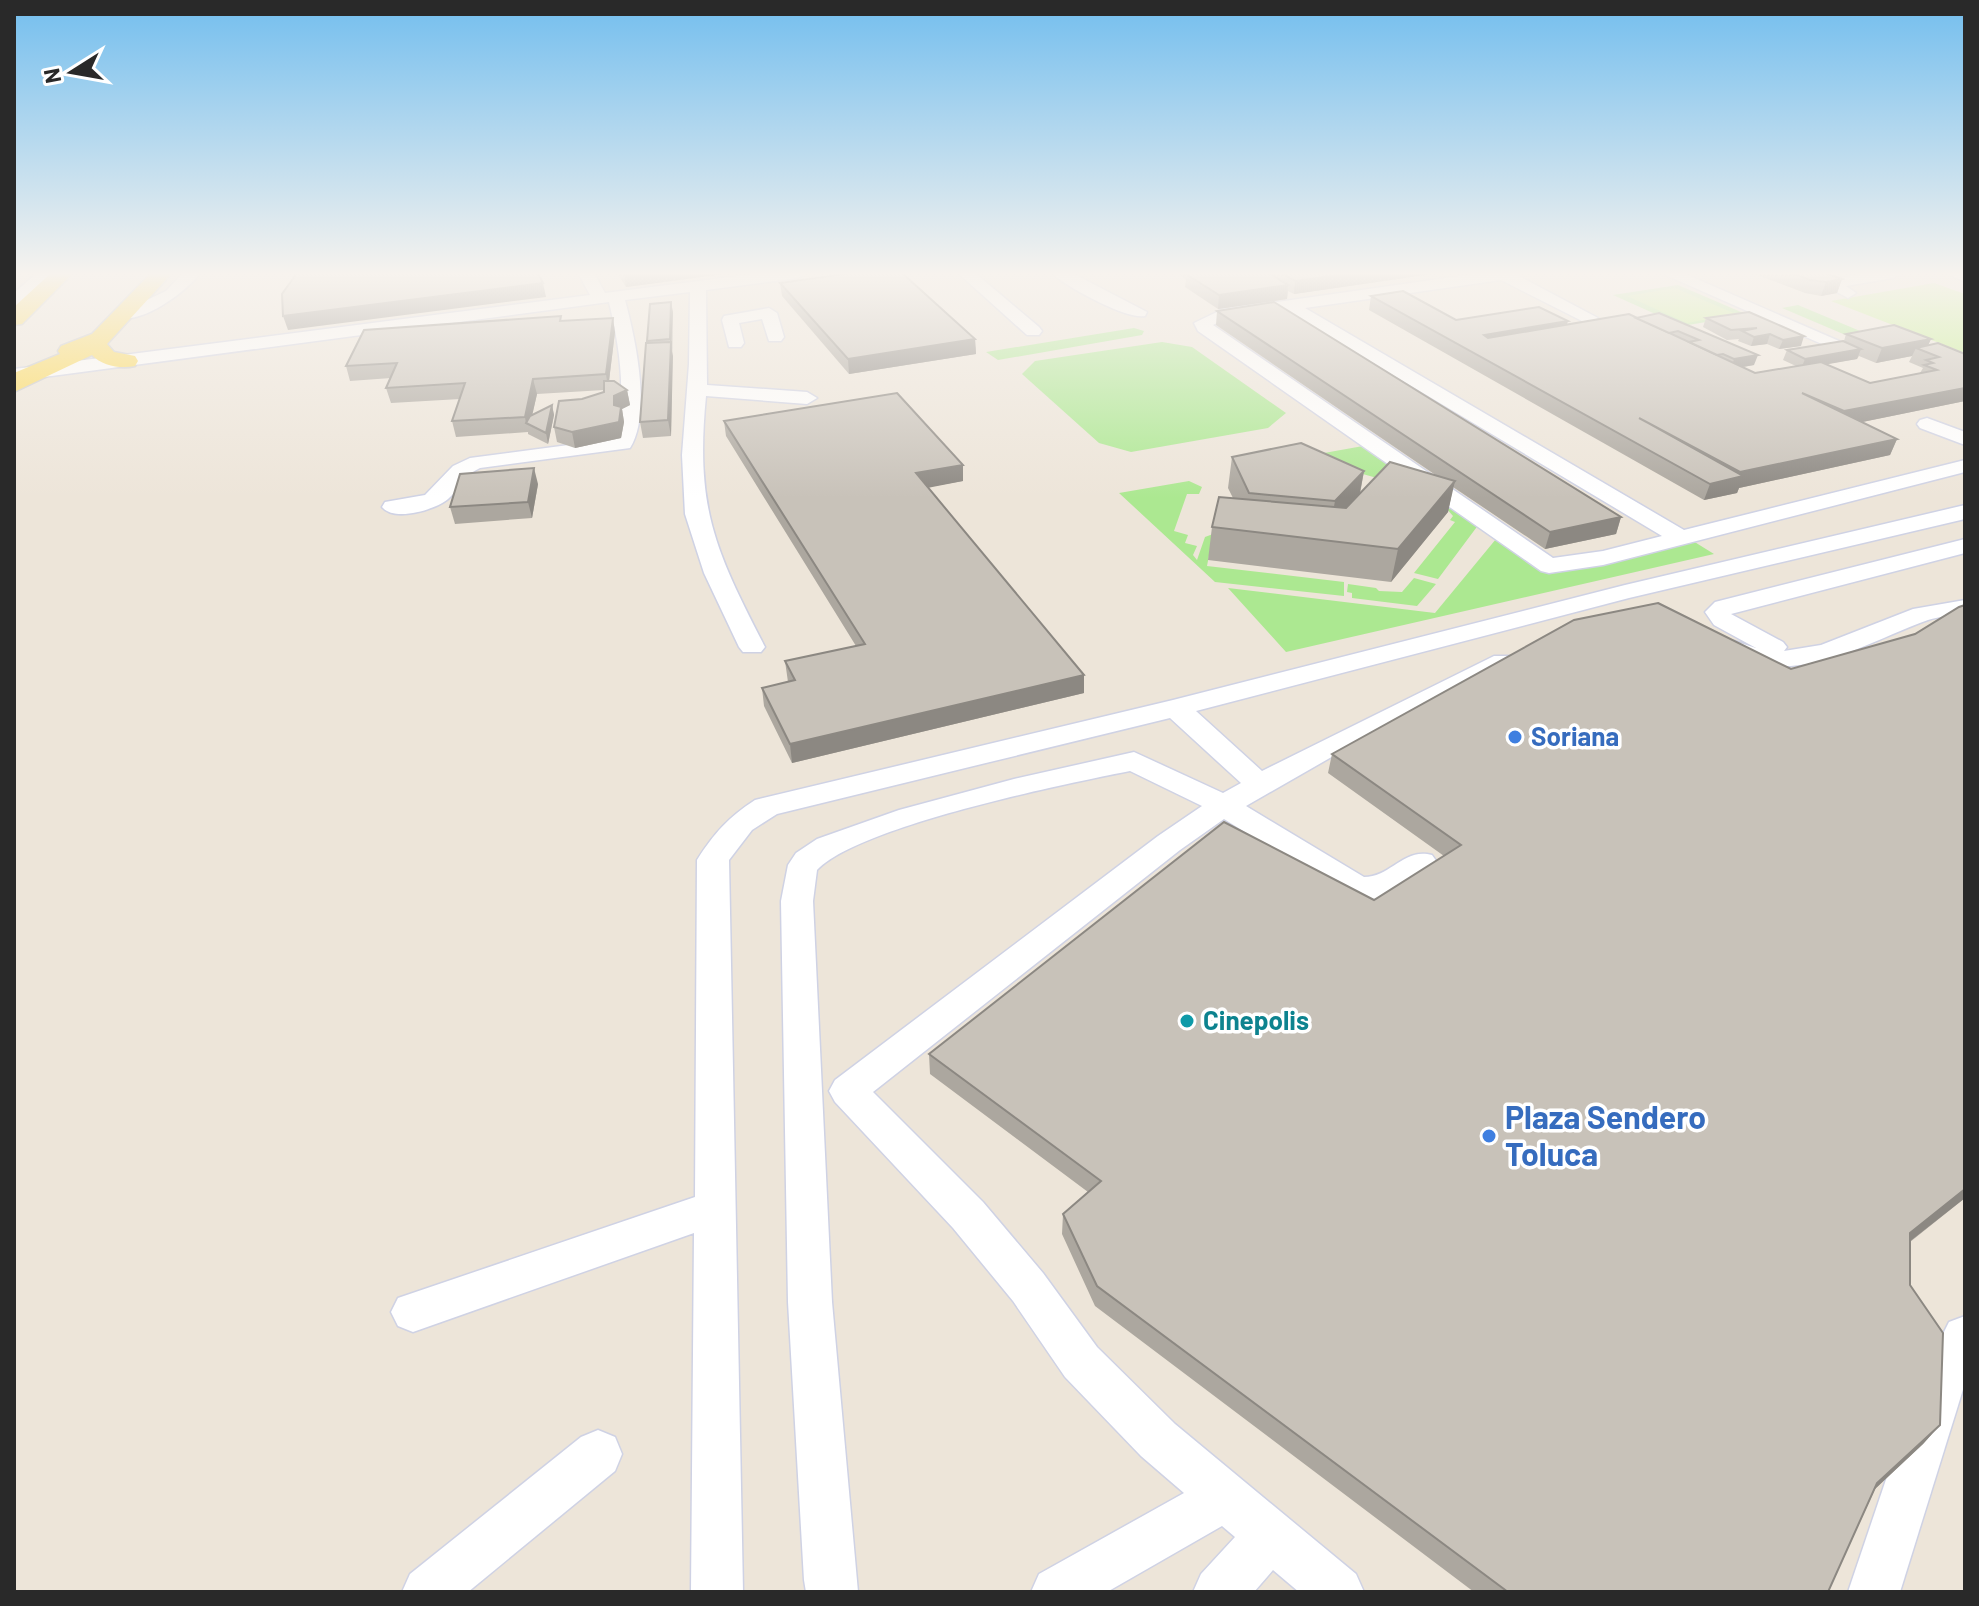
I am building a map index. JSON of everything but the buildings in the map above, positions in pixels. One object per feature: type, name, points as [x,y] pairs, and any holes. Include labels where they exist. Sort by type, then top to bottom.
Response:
[{"type":"main road","points":[[17,373],[52,354],[75,348]]},
{"type":"main road","points":[[98,348],[106,357],[127,361]]},
{"type":"street","points":[[17,373],[227,348]]},
{"type":"street","points":[[393,507],[427,502],[442,494],[455,473],[465,465],[623,444],[631,409],[631,392],[620,348]]},
{"type":"street","points":[[697,348],[697,390],[692,419],[693,496],[702,536],[720,583],[752,647]]},
{"type":"street","points":[[1234,348],[1595,600]]},
{"type":"street","points":[[1360,348],[1681,538]]},
{"type":"street","points":[[697,390],[807,398]]},
{"type":"street","points":[[1927,424],[1965,439]]},
{"type":"street","points":[[1549,566],[1603,558],[1965,466]]},
{"type":"street","points":[[717,1592],[713,860],[727,837],[741,823],[766,807],[839,787],[1176,708],[1595,600],[1965,512]]},
{"type":"street","points":[[1796,658],[1723,620],[1717,612],[1724,607],[1965,546]]},
{"type":"street","points":[[804,1122],[1223,805],[1258,783],[1561,634],[1642,612],[1672,620],[1753,657],[1770,660],[1796,658],[1880,634],[1924,613],[1965,607]]},
{"type":"street","points":[[1176,708],[1258,783]]},
{"type":"street","points":[[832,1592],[813,1372],[804,1122],[797,901],[800,870],[808,858],[824,848],[880,826],[938,809],[1139,762],[1223,805],[1355,886],[1370,890],[1383,888],[1421,862]]},
{"type":"street","points":[[848,1091],[968,1215],[1028,1287],[1081,1362],[1158,1440],[1338,1592]]},
{"type":"street","points":[[413,1312],[714,1208]]},
{"type":"street","points":[[1874,1592],[1942,1382],[1964,1342]]},
{"type":"street","points":[[428,1592],[598,1454]]},
{"type":"street","points":[[1057,1592],[1226,1496]]},
{"type":"street","points":[[1219,1592],[1272,1535]]},
{"type":"green space","points":[[1011,348],[1067,348],[998,360],[986,352]]},
{"type":"green space","points":[[1122,348],[1193,348],[1286,413],[1268,428],[1131,452],[1099,443],[1022,374],[1035,361]]},
{"type":"green space","points":[[1363,446],[1435,496],[1313,455]]},
{"type":"green space","points":[[1189,481],[1202,487],[1199,494],[1187,494],[1174,531],[1188,535],[1185,543],[1197,546],[1193,555],[1197,560],[1205,537],[1213,534],[1207,566],[1344,582],[1344,596],[1215,582],[1119,493]]},
{"type":"green space","points":[[1439,500],[1479,524],[1438,579],[1414,573],[1455,522],[1450,520],[1453,516]]},
{"type":"green space","points":[[1496,539],[1543,560],[1693,541],[1714,554],[1286,652],[1228,588],[1435,613]]},
{"type":"green space","points":[[1414,578],[1436,584],[1417,606],[1352,598],[1352,593],[1347,592],[1348,584],[1402,592]]},
{"type":"place","name":"Soriana","points":[[1515,737]]},
{"type":"place","name":"Cinepolis","points":[[1187,1021]]},
{"type":"place","name":"Plaza Sendero Toluca","points":[[1489,1136]]}]
